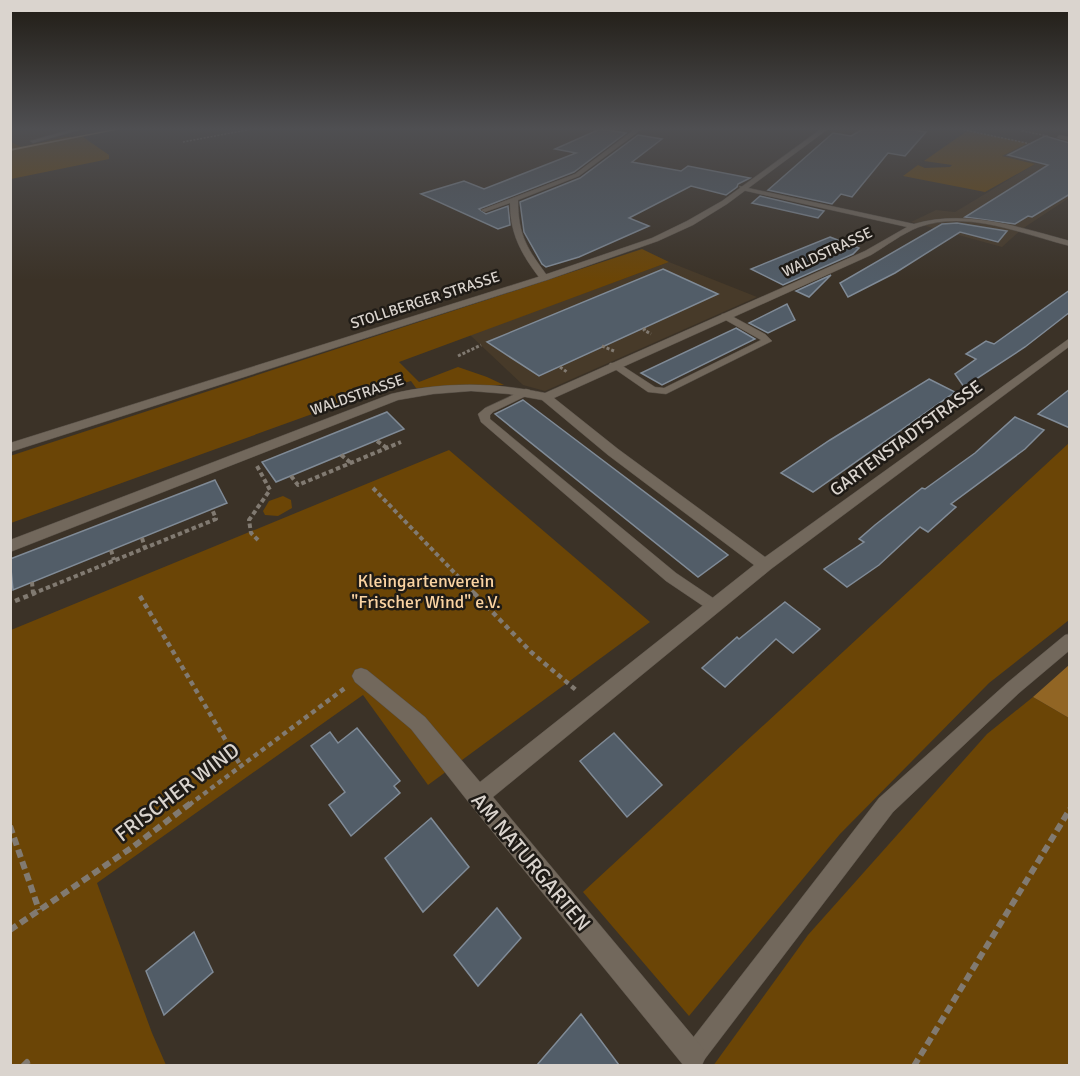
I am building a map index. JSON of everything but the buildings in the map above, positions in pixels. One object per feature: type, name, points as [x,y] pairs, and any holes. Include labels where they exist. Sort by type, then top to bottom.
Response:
[{"type":"street","points":[[485,210],[566,179]]},
{"type":"street","name":"STOLLBERGER STRASSE","points":[[10,448],[544,278],[688,224],[718,207],[754,179]]},
{"type":"street","points":[[742,188],[914,226],[955,219],[998,226],[1070,244]]},
{"type":"street","points":[[514,200],[515,234],[520,246],[544,278]]},
{"type":"street","name":"WALDSTRASSE","points":[[10,546],[395,397],[419,391],[465,388],[515,389],[546,397],[868,253],[914,226]]},
{"type":"street","name":"GARTENSTADTSTRASSE","points":[[477,797],[765,565],[1070,341]]},
{"type":"street","points":[[546,397],[613,452],[765,565]]},
{"type":"street","name":"AM NATURGARTEN","points":[[361,676],[418,723],[693,1056]]},
{"type":"lane","points":[[614,365],[652,390],[666,391],[767,341],[725,316]]},
{"type":"lane","points":[[526,392],[489,410],[484,414],[485,420],[671,577],[714,606]]},
{"type":"lane","points":[[693,1056],[886,806],[1013,688],[1070,640]]},
{"type":"path","points":[[458,356],[481,345]]},
{"type":"path","points":[[377,441],[387,448]]},
{"type":"path","points":[[291,476],[298,485],[402,442]]},
{"type":"path","points":[[249,452],[270,490],[249,520],[251,533],[258,540]]},
{"type":"path","points":[[341,455],[351,463]]},
{"type":"path","points":[[373,488],[531,652],[593,704]]},
{"type":"path","points":[[15,601],[216,519],[212,509]]},
{"type":"path","points":[[142,538],[145,548]]},
{"type":"path","points":[[111,550],[114,560]]},
{"type":"path","points":[[32,582],[33,594]]},
{"type":"path","points":[[140,596],[241,766]]},
{"type":"path","name":"FRISCHER WIND","points":[[10,930],[134,846],[361,676]]},
{"type":"path","points":[[914,1065],[1070,809]]},
{"type":"path","points":[[10,826],[39,910]]},
{"type":"path","points":[[23,1065],[27,1062],[28,1065]]},
{"type":"shaded area","points":[[1010,179],[1069,179],[1069,198],[1022,229],[1002,247],[911,222],[936,210],[955,212]]},
{"type":"shaded area","points":[[669,262],[757,297],[545,391],[523,385],[470,335]]},
{"type":"shaded area","points":[[1069,665],[1069,718],[1033,697]]},
{"type":"green space","points":[[919,179],[1008,179],[985,192]]},
{"type":"green space","points":[[642,249],[669,262],[399,362],[419,382],[458,367],[504,385],[416,388],[411,381],[376,391],[11,523],[10,456]]},
{"type":"green space","points":[[1069,443],[1069,620],[989,683],[840,834],[689,1016],[583,892]]},
{"type":"green space","name":"Kleingartenverein \"Frischer Wind\" e.V.","points":[[449,450],[650,622],[428,785],[363,695],[97,883],[166,1065],[11,1066],[11,630]]},
{"type":"green space","points":[[283,496],[291,500],[292,508],[278,516],[265,515],[263,511],[269,501]]},
{"type":"green space","points":[[1033,697],[1069,718],[1069,1065],[713,1066],[808,935],[987,734]]}]
